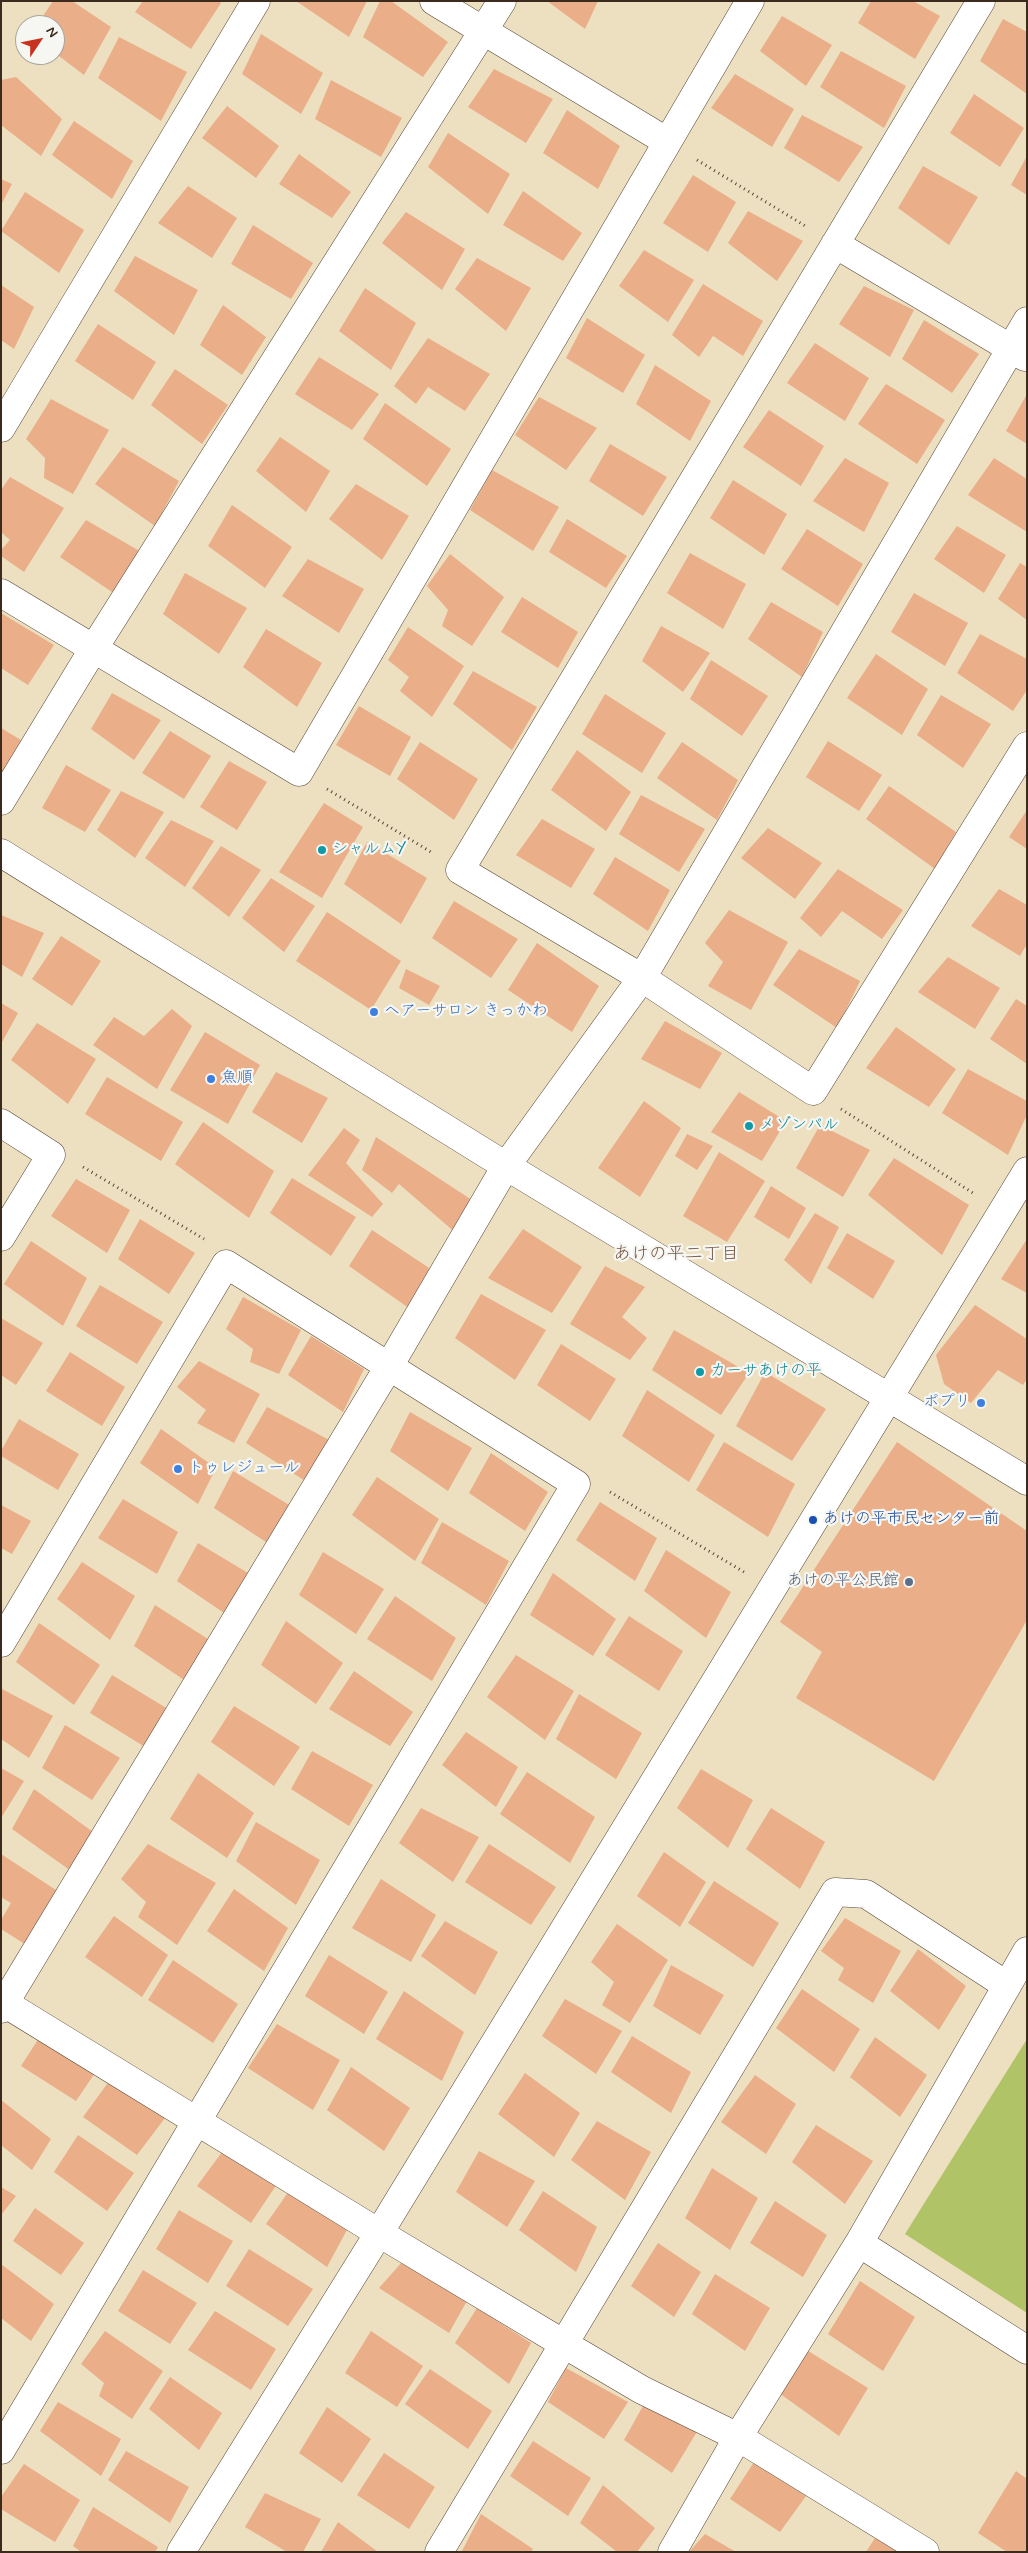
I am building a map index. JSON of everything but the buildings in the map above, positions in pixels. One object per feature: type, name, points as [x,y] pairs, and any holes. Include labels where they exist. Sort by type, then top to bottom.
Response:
[{"type":"street","points":[[1,428],[256,1]]},
{"type":"street","points":[[434,1],[666,141]]},
{"type":"street","points":[[1,801],[94,648],[502,1]]},
{"type":"street","points":[[1,593],[299,772],[666,141],[750,1]]},
{"type":"street","points":[[981,1],[460,870],[642,978],[813,1091],[1027,746]]},
{"type":"street","points":[[835,244],[1019,353]]},
{"type":"street","points":[[925,2552],[738,2437],[642,2390],[564,2344],[379,2233],[198,2120],[2,2004],[388,1368],[506,1166],[642,978],[1019,353],[1027,321]]},
{"type":"street","points":[[1,853],[506,1166],[891,1397],[1027,1481]]},
{"type":"street","points":[[1,1123],[51,1154],[1,1237]]},
{"type":"street","points":[[181,2552],[773,1590],[1027,1171]]},
{"type":"street","points":[[1,1643],[226,1264],[388,1368],[576,1484],[1,2450]]},
{"type":"street","points":[[439,2552],[835,1892],[866,1894],[1006,1984]]},
{"type":"street","points":[[672,2552],[738,2437],[858,2243],[1006,1984],[1027,1951]]},
{"type":"street","points":[[858,2243],[1027,2350]]},
{"type":"path","points":[[666,141],[835,244]]},
{"type":"path","points":[[299,772],[460,870]]},
{"type":"path","points":[[813,1091],[1002,1212]]},
{"type":"path","points":[[51,1154],[77,1163],[208,1242],[226,1264]]},
{"type":"path","points":[[576,1484],[604,1488],[773,1590]]},
{"type":"green space","points":[[1027,2039],[1027,2313],[905,2234]]},
{"type":"place","name":"シャルムY","points":[[322,850]]},
{"type":"place","name":"ヘアーサロン きっかわ","points":[[374,1012]]},
{"type":"place","name":"魚順","points":[[211,1079]]},
{"type":"place","name":"メゾンパル","points":[[749,1126]]},
{"type":"place","name":"カーサあけの平","points":[[700,1372]]},
{"type":"place","name":"ポプリ","points":[[981,1403]]},
{"type":"place","name":"トゥレジュール","points":[[178,1469]]},
{"type":"place","name":"あけの平市民センター前","points":[[813,1520]]},
{"type":"place","name":"あけの平公民館","points":[[909,1582]]},
{"type":"district","name":"あけの平二丁目","points":[[676,1255]]}]
